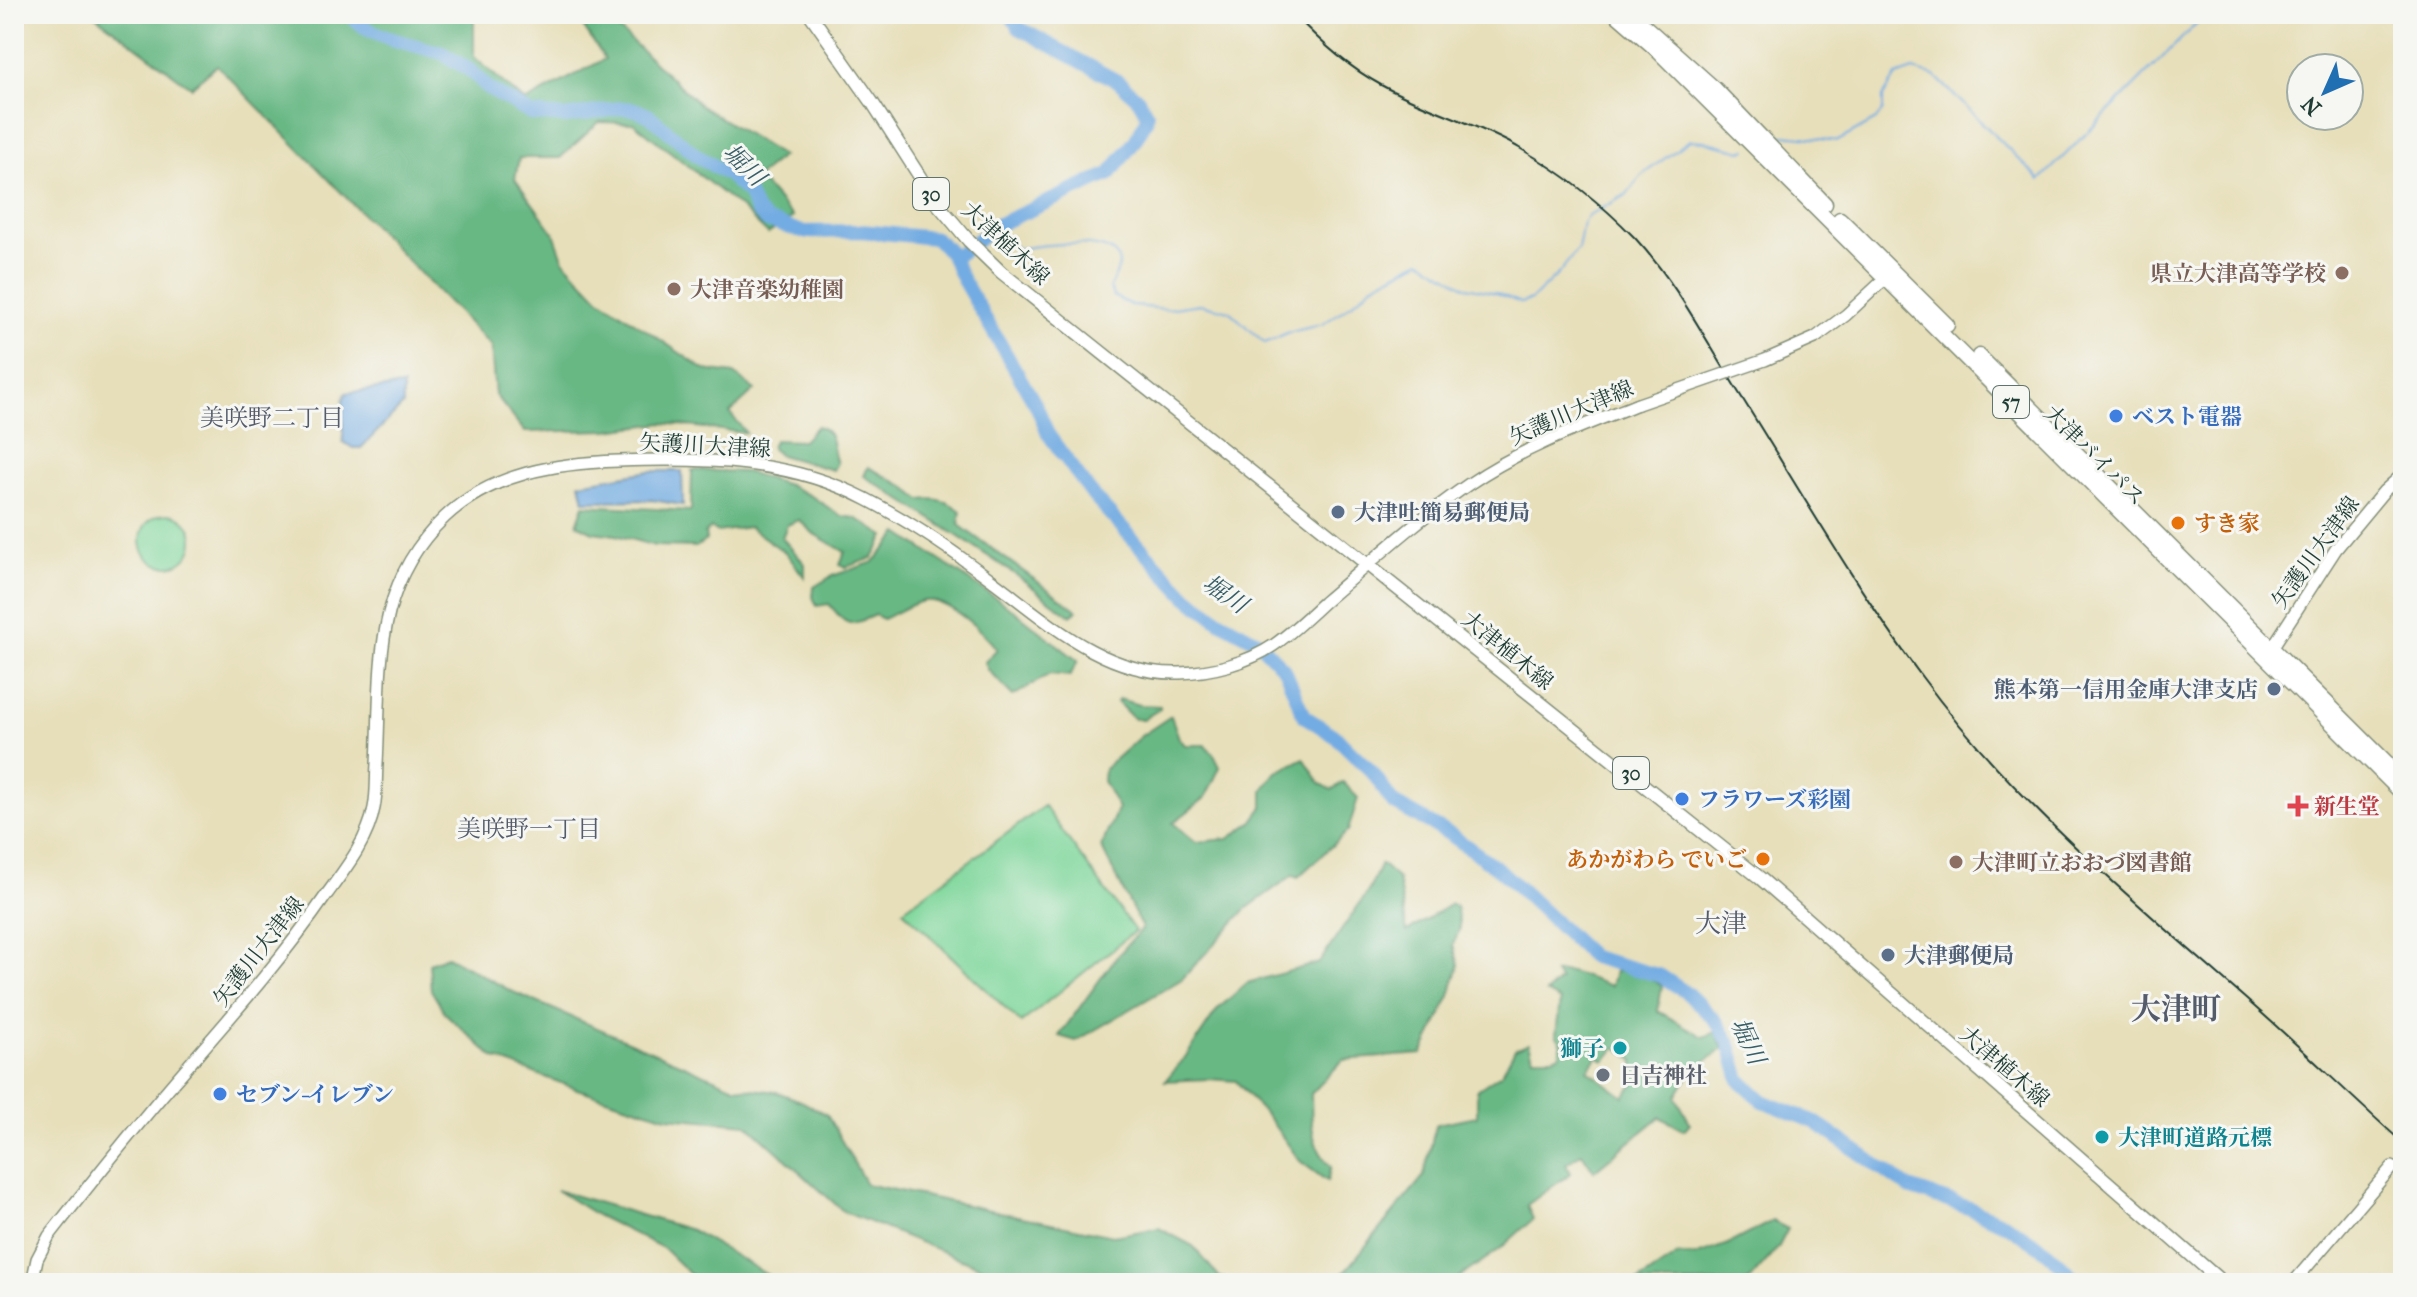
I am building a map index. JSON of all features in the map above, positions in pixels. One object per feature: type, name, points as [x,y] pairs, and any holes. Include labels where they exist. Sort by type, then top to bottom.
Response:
[{"type":"highway","name":"大津バイパス","points":[[1616,14],[1654,47],[1889,275],[2268,653],[2403,794]]},
{"type":"highway","name":"大津バイパス","points":[[1631,14],[1715,89],[1889,275]]},
{"type":"highway","name":"大津バイパス","points":[[2268,653],[2403,779]]},
{"type":"main road","name":"大津植木線","points":[[810,14],[872,102],[936,202],[1001,272],[1760,878],[2223,1283]]},
{"type":"main road","name":"矢護川大津線","points":[[32,1283],[37,1259],[49,1236],[173,1083],[293,943],[359,848],[374,807],[382,641],[390,605],[403,569],[423,541],[445,517],[476,492],[511,477],[597,462],[681,459],[788,469],[862,497],[897,517],[977,569],[1087,650],[1118,664],[1173,674],[1201,672],[1226,666],[1272,646],[1419,521],[1470,483],[1531,446],[1638,404],[1765,360],[1815,338],[1846,315],[1889,275]]},
{"type":"main road","name":"矢護川大津線","points":[[2268,653],[2336,549],[2384,491],[2403,474]]},
{"type":"main road","points":[[2293,1283],[2392,1167]]},
{"type":"green space","points":[[93,14],[474,14],[474,57],[525,102],[605,59],[576,16],[596,14],[623,33],[700,105],[782,156],[757,177],[793,217],[768,234],[741,208],[634,123],[599,122],[560,158],[519,158],[515,179],[554,233],[564,261],[599,298],[705,370],[734,374],[755,390],[730,413],[746,433],[663,423],[608,430],[525,432],[495,395],[491,346],[217,65],[191,87]]},
{"type":"green space","points":[[817,426],[828,432],[830,437],[837,463],[833,470],[780,455],[771,448],[774,440],[803,441]]},
{"type":"green space","points":[[868,467],[904,486],[921,500],[942,501],[956,507],[961,511],[959,525],[1077,610],[1071,615],[1063,610],[1018,576],[864,476]]},
{"type":"green space","points":[[692,470],[746,472],[788,485],[841,516],[855,518],[885,536],[873,558],[846,567],[840,564],[845,552],[814,534],[799,520],[787,525],[782,538],[805,564],[805,578],[786,553],[749,527],[718,532],[711,528],[705,533],[706,540],[696,547],[655,546],[593,532],[577,524],[584,505],[691,511]]},
{"type":"green space","points":[[167,514],[186,521],[193,540],[186,559],[167,566],[148,559],[141,540],[148,521]]},
{"type":"green space","points":[[899,533],[1012,609],[1078,661],[1070,676],[1050,674],[1013,696],[988,670],[985,662],[997,649],[954,610],[933,601],[914,604],[883,619],[875,615],[853,623],[845,621],[829,604],[817,606],[813,597],[814,587],[832,576],[874,562]]},
{"type":"green space","points":[[1119,699],[1139,705],[1160,706],[1160,709],[1143,719],[1134,719],[1117,702]]},
{"type":"green space","points":[[1171,716],[1185,745],[1205,745],[1220,767],[1206,797],[1173,823],[1196,842],[1228,839],[1252,822],[1263,807],[1263,790],[1275,773],[1304,758],[1320,783],[1332,790],[1343,782],[1358,798],[1348,831],[1298,877],[1293,875],[1246,909],[1182,979],[1076,1041],[1059,1036],[1114,960],[1142,928],[1101,847],[1118,808],[1103,781],[1104,769],[1141,736]]},
{"type":"green space","points":[[1044,806],[1135,931],[1021,1023],[903,910]]},
{"type":"green space","points":[[1381,864],[1398,879],[1407,932],[1451,904],[1456,907],[1460,928],[1453,945],[1459,965],[1450,996],[1422,1054],[1343,1060],[1311,1094],[1315,1141],[1331,1167],[1327,1181],[1300,1161],[1236,1081],[1165,1081],[1218,1009],[1247,983],[1319,963],[1369,890]]},
{"type":"green space","points":[[447,956],[511,991],[735,1087],[777,1092],[827,1115],[866,1184],[1113,1236],[1159,1228],[1193,1246],[1219,1277],[1234,1283],[1021,1283],[844,1212],[747,1124],[667,1117],[577,1089],[494,1058],[445,1013],[431,990],[429,963]]},
{"type":"green space","points":[[1615,971],[1640,974],[1662,985],[1658,1011],[1704,1037],[1716,1032],[1723,1049],[1691,1072],[1676,1097],[1690,1123],[1684,1130],[1660,1117],[1594,1171],[1582,1153],[1566,1164],[1571,1173],[1527,1205],[1533,1219],[1500,1249],[1451,1283],[1335,1283],[1424,1176],[1436,1124],[1477,1116],[1477,1090],[1502,1073],[1515,1049],[1529,1043],[1533,1057],[1560,1054],[1561,1042],[1556,1035],[1560,1001],[1546,993],[1560,980],[1554,973],[1571,972],[1611,986]],"holes":[[[1616,1047],[1634,1060],[1634,1084],[1624,1097],[1588,1070],[1598,1056],[1605,1061]]]},
{"type":"green space","points":[[556,1190],[691,1230],[781,1283],[699,1283],[663,1248],[598,1216]]},
{"type":"green space","points":[[1772,1221],[1788,1229],[1778,1248],[1747,1283],[1636,1283],[1678,1255],[1695,1256],[1728,1244]]},
{"type":"water","points":[[403,386],[403,405],[361,448],[353,448],[343,442],[343,400],[346,393]]},
{"type":"water","points":[[650,471],[682,471],[683,505],[652,500],[584,501],[580,483]]},
{"type":"waterway","name":"堀川","points":[[349,14],[364,27],[388,38],[442,53],[471,71],[489,89],[531,114],[566,117],[621,108],[634,109],[650,116],[699,157],[728,175],[748,193],[757,212],[767,221],[803,232],[861,231],[935,238],[949,251],[1037,407],[1048,434],[1093,496],[1186,596],[1220,621],[1257,641],[1285,670],[1304,716],[1335,736],[1373,773],[1393,803],[1451,835],[1501,871],[1592,957],[1661,976],[1687,993],[1716,1021],[1729,1042],[1740,1080],[1763,1101],[1815,1122],[1909,1188],[1969,1208],[2007,1225],[2046,1251],[2080,1283]]},
{"type":"waterway","points":[[953,258],[999,224],[1110,174],[1146,121],[1147,114],[1138,99],[1119,82],[1019,28],[1010,14]]},
{"type":"waterway","points":[[1772,139],[1785,135],[1838,141],[1876,120],[1883,110],[1883,97],[1896,76],[1913,70],[1935,76],[2040,180],[2206,14]]},
{"type":"waterway","points":[[993,229],[1018,249],[1075,244],[1106,249],[1115,255],[1119,264],[1110,288],[1113,296],[1133,306],[1167,309],[1200,304],[1229,311],[1265,343],[1287,333],[1323,324],[1372,286],[1421,260],[1466,287],[1496,293],[1521,303],[1531,300],[1578,249],[1583,223],[1588,216],[1626,195],[1642,175],[1690,140],[1742,151],[1747,149]]},
{"type":"waterway","points":[[14,1278],[23,1283]]},
{"type":"railway","points":[[1294,14],[1335,53],[1369,78],[1398,94],[1504,140],[1552,168],[1595,201],[1635,238],[1688,309],[1872,606],[1957,722],[1995,766],[2076,848],[2403,1143]]},
{"type":"place","name":"県立大津高等学校","points":[[2342,273]]},
{"type":"place","name":"大津音楽幼稚園","points":[[674,289]]},
{"type":"place","name":"ベスト電器","points":[[2116,416]]},
{"type":"place","name":"大津吐簡易郵便局","points":[[1338,512]]},
{"type":"place","name":"すき家","points":[[2178,523]]},
{"type":"place","name":"熊本第一信用金庫大津支店","points":[[2274,689]]},
{"type":"place","name":"フラワーズ彩園","points":[[1682,799]]},
{"type":"place","name":"新生堂","points":[[2298,806]]},
{"type":"place","name":"あかがわら でいご","points":[[1763,859]]},
{"type":"place","name":"大津町立おおづ図書館","points":[[1956,862]]},
{"type":"place","name":"大津郵便局","points":[[1888,955]]},
{"type":"place","name":"獅子","points":[[1620,1048]]},
{"type":"place","name":"日吉神社","points":[[1603,1075]]},
{"type":"place","name":"セブン-イレブン","points":[[220,1094]]},
{"type":"place","name":"大津町道路元標","points":[[2102,1137]]},
{"type":"district","name":"美咲野二丁目","points":[[272,418]]},
{"type":"district","name":"美咲野一丁目","points":[[529,829]]},
{"type":"district","name":"大津","points":[[1721,923]]},
{"type":"district","name":"大津町","points":[[2176,1009]]}]
